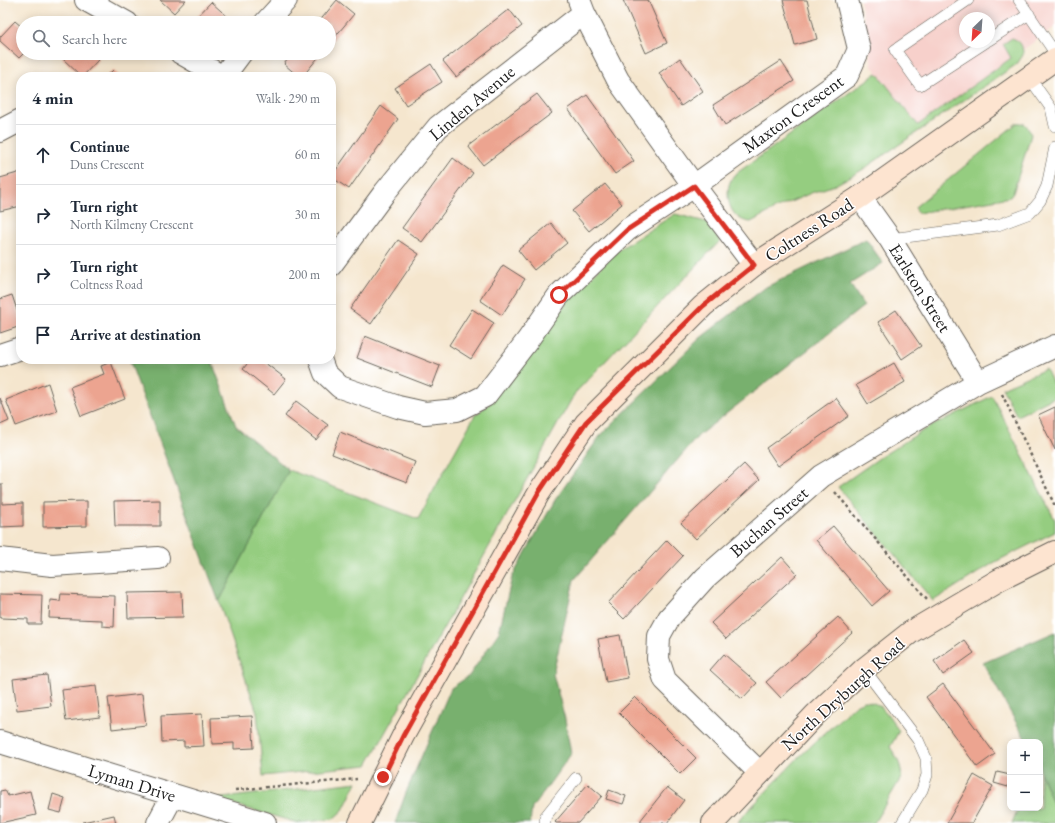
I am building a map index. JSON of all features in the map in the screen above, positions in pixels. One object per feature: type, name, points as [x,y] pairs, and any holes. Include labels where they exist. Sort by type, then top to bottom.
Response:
[{"type":"street","points":[[86,0],[115,16]]},
{"type":"street","points":[[271,16],[286,0]]},
{"type":"street","name":"Maxton Crescent","points":[[322,364],[325,373],[340,387],[398,407],[425,413],[457,410],[485,396],[527,341],[559,295],[627,230],[694,186],[847,76],[859,49],[847,0]]},
{"type":"street","points":[[582,6],[618,80],[694,186],[754,265]]},
{"type":"street","name":"Linden Avenue","points":[[336,258],[385,192],[438,127],[582,6]]},
{"type":"street","name":"Coltness Road","points":[[360,823],[403,736],[539,492],[586,422],[703,306],[754,265],[860,197],[1055,59]]},
{"type":"street","points":[[193,60],[214,72]]},
{"type":"street","points":[[227,72],[236,60]]},
{"type":"street","points":[[0,131],[16,123]]},
{"type":"street","name":"Earlston Street","points":[[860,197],[986,379]]},
{"type":"street","name":"Buchan Street","points":[[760,773],[665,680],[658,659],[659,636],[668,618],[705,578],[821,476],[986,379],[1055,346]]},
{"type":"street","points":[[0,355],[16,350]]},
{"type":"street","name":"North Dryburgh Road","points":[[713,823],[814,715],[864,669],[911,632],[999,580],[1055,552]]},
{"type":"street","points":[[0,559],[52,565],[158,558]]},
{"type":"street","name":"Lyman Drive","points":[[0,742],[265,823]]},
{"type":"street","points":[[158,823],[173,795]]},
{"type":"lane","points":[[968,0],[895,50],[920,85],[977,48]]},
{"type":"lane","points":[[1019,0],[1055,53]]},
{"type":"lane","points":[[995,36],[1029,14]]},
{"type":"lane","points":[[1029,77],[1050,108],[1055,126]]},
{"type":"lane","points":[[890,239],[998,225],[1030,214],[1040,202],[1046,186],[1055,147]]},
{"type":"lane","points":[[864,669],[918,740],[926,758],[927,775],[922,790],[902,823]]},
{"type":"lane","points":[[545,823],[546,817],[576,778]]},
{"type":"path","points":[[986,379],[1055,506]]},
{"type":"path","points":[[821,476],[940,615]]},
{"type":"path","points":[[229,790],[383,777]]},
{"type":"shaded area","points":[[860,0],[1055,0],[1055,27],[918,125],[872,66]]},
{"type":"green space","points":[[1012,38],[1021,44],[1023,49],[1023,55],[1017,64],[862,170],[835,185],[811,193],[777,208],[751,222],[743,220],[732,211],[729,204],[728,189],[730,181],[734,175],[877,73],[918,125],[1011,58],[1003,44]]},
{"type":"green space","points":[[1017,123],[1023,123],[1027,126],[1031,135],[1013,193],[1010,197],[918,213],[915,207]]},
{"type":"green space","points":[[675,214],[706,222],[720,241],[575,393],[367,765],[263,776],[257,712],[219,602],[289,470],[418,519],[475,415],[489,404],[569,299],[618,250]]},
{"type":"green space","points":[[866,239],[883,263],[850,284],[864,306],[699,435],[574,580],[553,674],[565,719],[571,754],[532,808],[530,823],[395,823],[407,790],[451,688],[469,676],[499,632],[512,577],[555,500],[600,436],[699,339],[766,287]]},
{"type":"green space","points":[[131,364],[213,364],[236,426],[289,470],[219,602]]},
{"type":"green space","points":[[1046,369],[1055,388],[1055,397],[1017,416],[1002,388]]},
{"type":"green space","points":[[992,396],[1055,520],[1055,532],[995,562],[933,601],[838,487],[882,456],[922,431]]},
{"type":"green space","points":[[1055,632],[1055,808],[1043,779],[1043,739],[1025,739],[983,663]]},
{"type":"green space","points":[[864,701],[871,702],[881,707],[899,731],[890,747],[900,766],[901,778],[874,823],[738,823],[740,819],[797,759],[855,705]]},
{"type":"green space","points":[[1043,779],[1055,808],[1055,823],[1012,823],[1017,811],[1043,811]]},
{"type":"green space","points":[[357,782],[343,810],[333,819],[298,823],[214,799]]},
{"type":"building","points":[[160,0],[186,0],[174,13]]},
{"type":"building","points":[[337,0],[354,14],[336,36],[336,16],[324,16]]},
{"type":"building","points":[[623,0],[648,0],[667,43],[646,53]]},
{"type":"building","points":[[783,0],[807,0],[817,39],[795,45]]},
{"type":"building","points":[[211,2],[227,16],[198,16]]},
{"type":"building","points":[[509,9],[522,26],[456,77],[443,61]]},
{"type":"building","points":[[15,21],[16,22],[16,55],[0,41],[0,37]]},
{"type":"building","points":[[680,58],[703,91],[681,106],[659,73]]},
{"type":"building","points":[[64,60],[98,60],[87,72],[77,72]]},
{"type":"building","points":[[287,60],[316,60],[306,72],[293,72],[284,64]]},
{"type":"building","points":[[781,61],[794,81],[725,125],[713,105]]},
{"type":"building","points":[[431,64],[442,82],[406,105],[395,88]]},
{"type":"building","points":[[537,94],[552,113],[483,165],[468,146]]},
{"type":"building","points":[[587,95],[634,161],[615,174],[568,109]]},
{"type":"building","points":[[381,106],[398,119],[349,189],[336,180],[336,170]]},
{"type":"building","points":[[453,158],[473,173],[422,242],[402,228]]},
{"type":"building","points":[[16,173],[16,207],[0,211],[0,178]]},
{"type":"building","points":[[605,184],[622,204],[589,231],[572,211]]},
{"type":"building","points":[[551,223],[567,243],[534,270],[518,250]]},
{"type":"building","points":[[398,240],[419,254],[371,324],[350,309]]},
{"type":"building","points":[[503,265],[525,279],[502,315],[480,300]]},
{"type":"building","points":[[12,295],[16,307],[16,328],[0,333],[0,299]]},
{"type":"building","points":[[472,309],[494,323],[471,359],[449,345]]},
{"type":"building","points":[[896,310],[921,346],[902,359],[878,322]]},
{"type":"building","points":[[365,336],[440,366],[432,387],[357,358]]},
{"type":"building","points":[[894,363],[905,382],[868,404],[856,385]]},
{"type":"building","points":[[112,364],[125,399],[81,416],[70,387],[104,374],[101,366]]},
{"type":"building","points":[[247,364],[266,364],[286,379],[274,394],[243,369]]},
{"type":"building","points":[[48,383],[57,411],[16,426],[6,400]]},
{"type":"building","points":[[0,398],[9,421],[0,425]]},
{"type":"building","points":[[836,398],[849,416],[778,466],[766,448]]},
{"type":"building","points":[[296,401],[328,425],[316,440],[285,416]]},
{"type":"building","points":[[1055,407],[1055,450],[1038,415]]},
{"type":"building","points":[[340,432],[415,462],[407,483],[332,454]]},
{"type":"building","points":[[744,464],[759,480],[696,539],[681,523]]},
{"type":"building","points":[[0,484],[2,484],[2,504],[23,503],[23,526],[0,527]]},
{"type":"building","points":[[160,500],[160,526],[115,526],[114,501]]},
{"type":"building","points":[[87,501],[87,526],[43,527],[43,502]]},
{"type":"building","points":[[833,526],[889,591],[872,606],[816,540]]},
{"type":"building","points":[[667,540],[683,556],[624,619],[608,603]]},
{"type":"building","points":[[782,557],[797,574],[726,639],[711,623]]},
{"type":"building","points":[[182,592],[183,617],[128,618],[127,593]]},
{"type":"building","points":[[0,594],[42,595],[41,624],[28,624],[28,619],[0,618]]},
{"type":"building","points":[[61,594],[115,596],[114,627],[102,626],[102,620],[49,618],[50,600],[60,601]]},
{"type":"building","points":[[838,617],[852,633],[781,698],[766,682]]},
{"type":"building","points":[[620,635],[628,678],[606,682],[598,639]]},
{"type":"building","points":[[964,640],[974,653],[943,675],[934,661]]},
{"type":"building","points":[[724,654],[757,683],[742,699],[710,670]]},
{"type":"building","points":[[47,675],[51,706],[17,710],[13,679]]},
{"type":"building","points":[[943,684],[995,754],[977,767],[926,697]]},
{"type":"building","points":[[96,686],[100,717],[66,721],[62,690]]},
{"type":"building","points":[[142,694],[146,725],[112,729],[108,698]]},
{"type":"building","points":[[635,697],[696,758],[680,774],[619,713]]},
{"type":"building","points":[[202,714],[204,746],[184,747],[184,741],[162,742],[161,716]]},
{"type":"building","points":[[252,716],[254,748],[234,749],[234,743],[212,744],[211,718]]},
{"type":"building","points":[[997,772],[1007,774],[1007,787],[994,783]]},
{"type":"building","points":[[974,775],[993,786],[972,823],[947,823]]},
{"type":"building","points":[[588,784],[602,796],[578,823],[556,823],[555,822]]},
{"type":"building","points":[[667,787],[684,800],[667,823],[643,823],[640,821]]},
{"type":"building","points":[[5,790],[8,796],[30,791],[36,815],[0,823],[0,791]]},
{"type":"building","points":[[609,790],[626,796],[623,804],[606,799]]},
{"type":"building","points":[[53,794],[65,798],[61,813],[49,810]]},
{"type":"building","points":[[114,815],[116,823],[83,822]]},
{"type":"route","points":[[383,777],[403,736],[539,492],[586,422],[703,306],[754,265],[694,186],[627,230],[559,295]]}]
